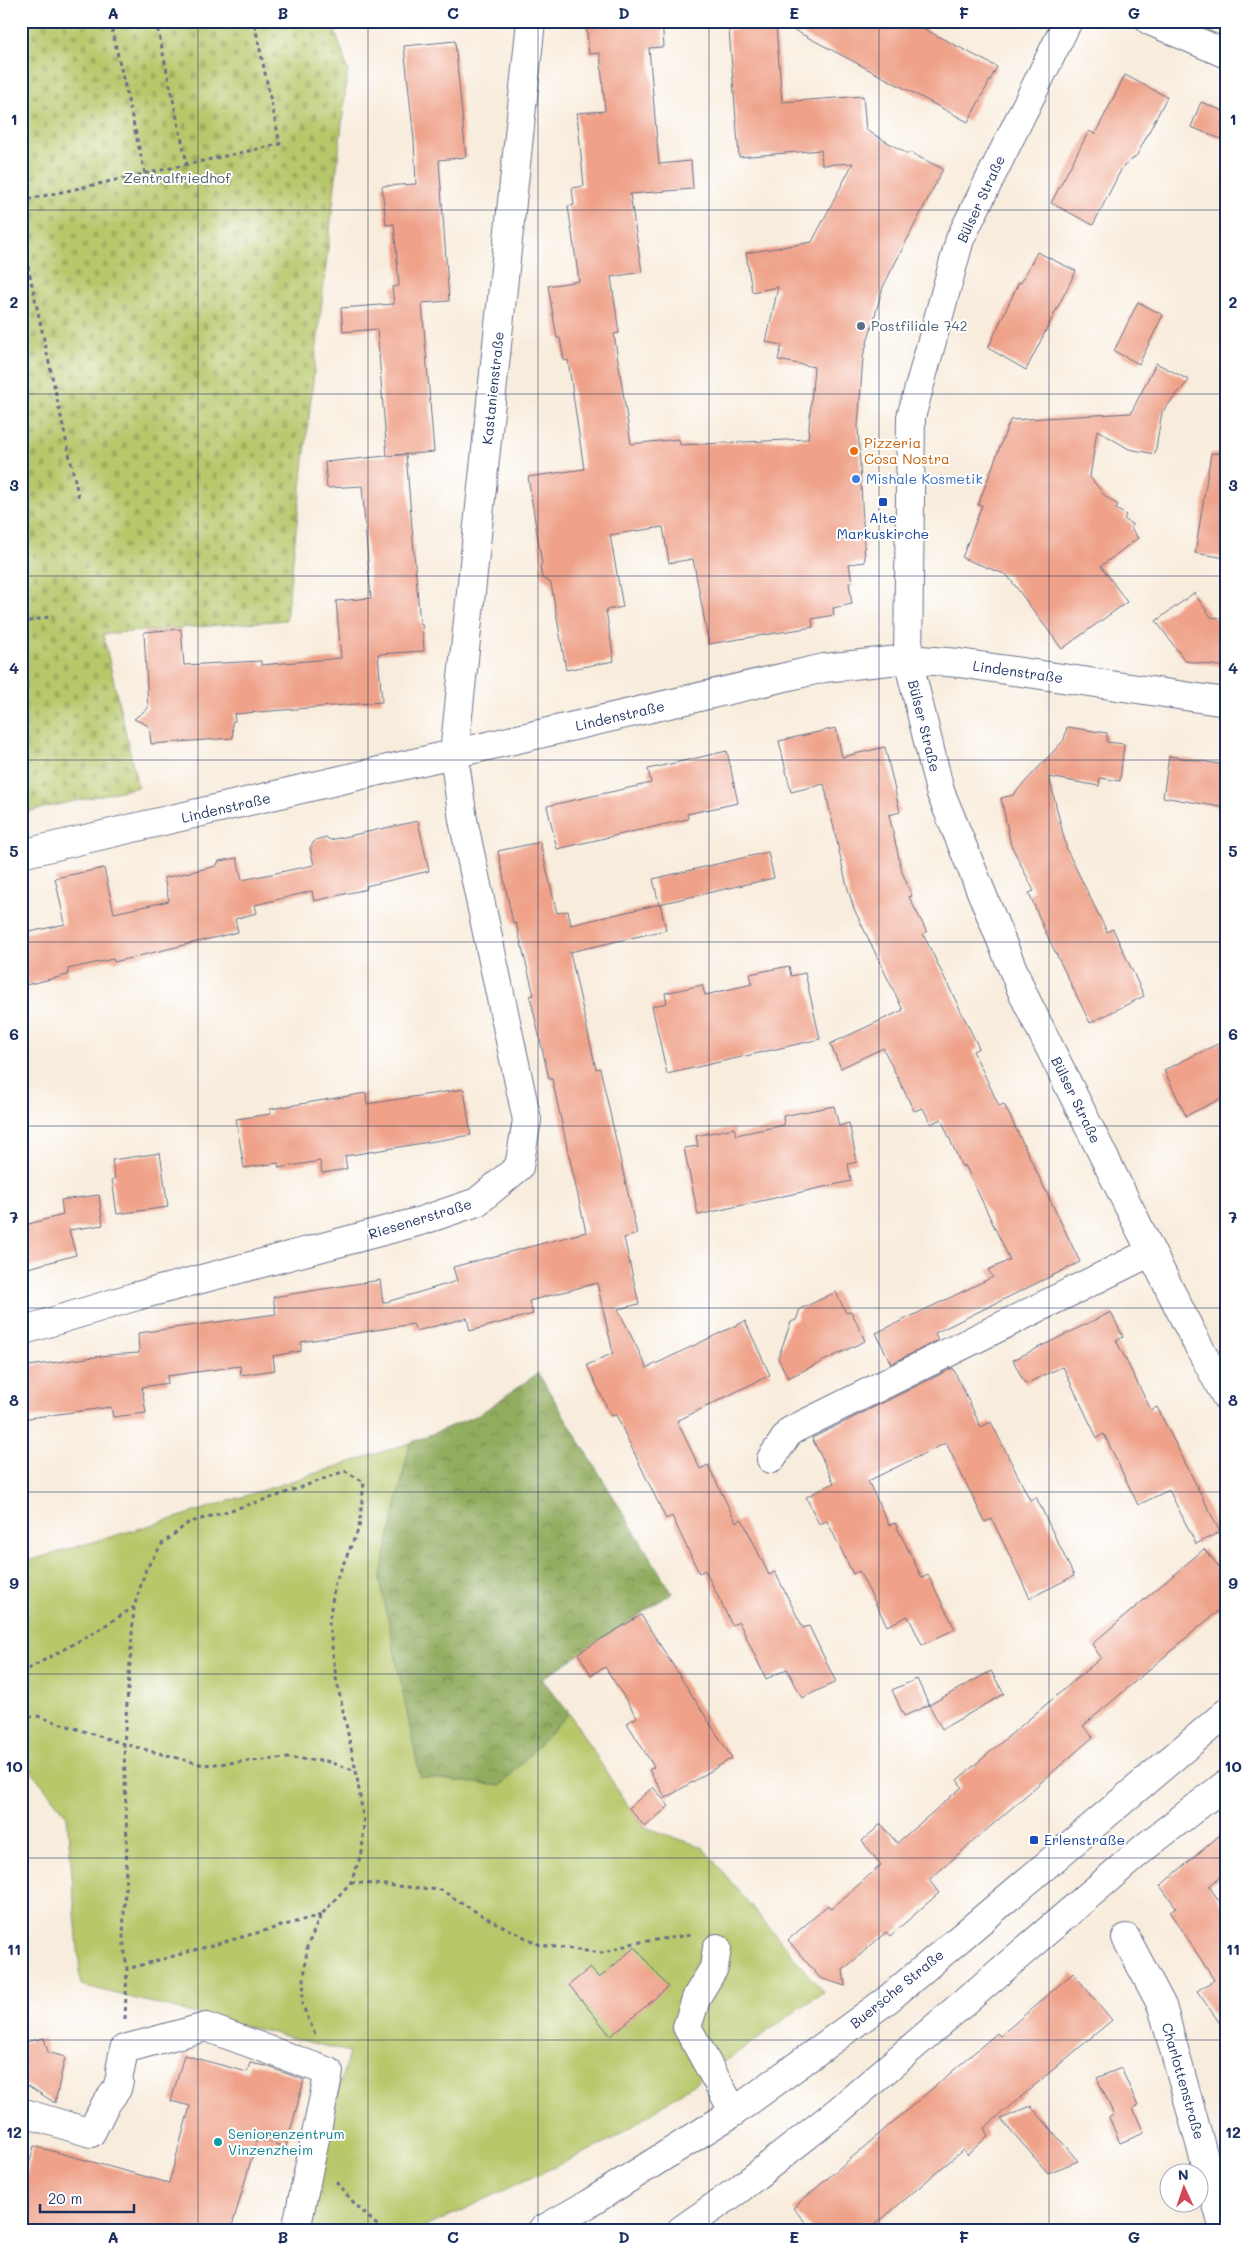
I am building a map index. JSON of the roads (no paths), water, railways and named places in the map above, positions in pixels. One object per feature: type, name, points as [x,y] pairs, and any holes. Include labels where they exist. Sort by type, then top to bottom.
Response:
[{"type":"street","name":"Kastanienstraße","points":[[454,754],[531,21]]},
{"type":"street","name":"Bülser Straße","points":[[1068,21],[960,239],[912,417],[908,659],[940,791],[1023,994],[1151,1252],[1226,1397]]},
{"type":"street","points":[[1150,21],[1226,54]]},
{"type":"street","name":"Lindenstraße","points":[[21,854],[824,668],[908,659],[959,663],[1226,702]]},
{"type":"street","name":"Riesenerstraße","points":[[21,1331],[137,1296],[412,1223],[477,1202],[519,1167],[527,1120],[463,820],[454,754]]},
{"type":"street","points":[[772,1459],[790,1431],[1151,1252]]},
{"type":"street","name":"Buersche Straße","points":[[542,2230],[588,2204],[734,2112],[887,2000],[1226,1713]]},
{"type":"street","points":[[681,2230],[738,2190],[838,2111],[1145,1846],[1226,1784]]},
{"type":"street","name":"Charlottenstraße","points":[[1126,1938],[1162,2006],[1224,2230]]},
{"type":"street","points":[[717,1948],[714,1968],[697,1996],[687,2027],[734,2112]]},
{"type":"street","points":[[21,2112],[92,2132],[105,2105],[117,2089],[121,2067],[206,2027],[329,2072],[296,2230]]},
{"type":"place","name":"Postfiliale 742","points":[[861,326]]},
{"type":"place","name":"Pizzeria Cosa Nostra","points":[[854,451]]},
{"type":"place","name":"Mishale Kosmetik","points":[[856,479]]},
{"type":"place","name":"Alte Markuskirche","points":[[883,502]]},
{"type":"place","name":"Erlenstraße","points":[[1034,1840]]},
{"type":"place","name":"Seniorenzentrum Vinzenzheim","points":[[218,2142]]},
{"type":"park label","name":"Zentralfriedhof","points":[[177,178]]}]
